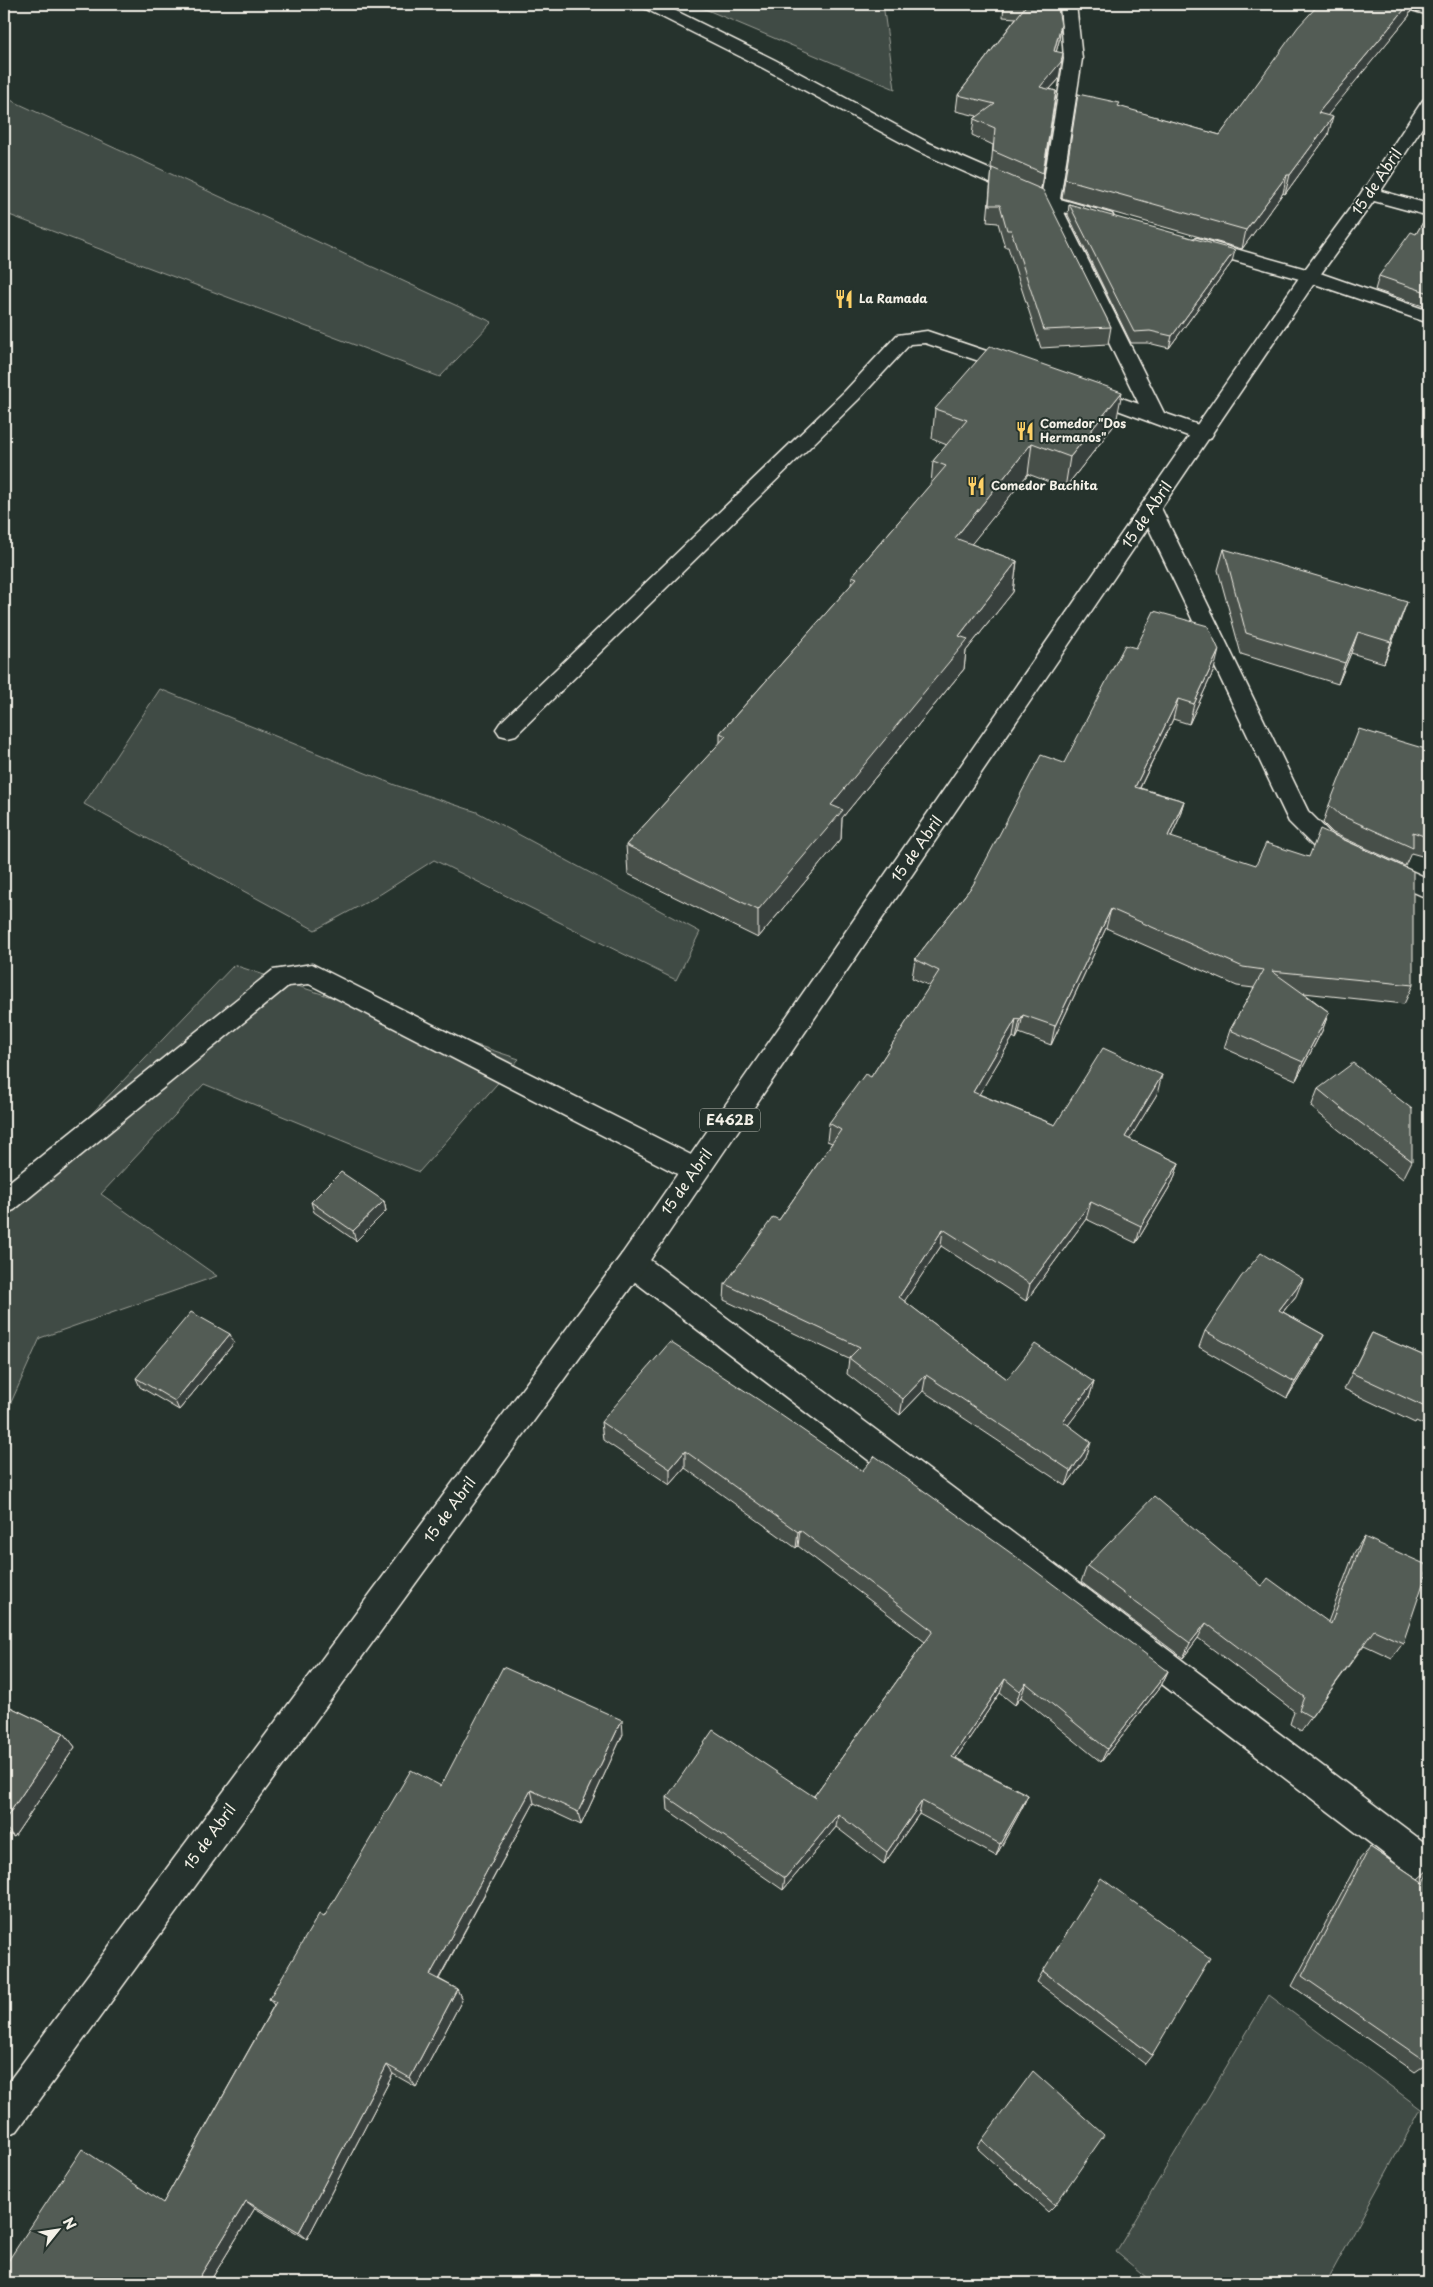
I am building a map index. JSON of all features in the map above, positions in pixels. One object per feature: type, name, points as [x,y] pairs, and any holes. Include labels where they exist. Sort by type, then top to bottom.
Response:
[{"type":"street","points":[[650,4],[769,64],[923,147],[1050,202],[1124,223]]},
{"type":"street","points":[[1068,4],[1073,59],[1050,202],[1156,417]]},
{"type":"street","points":[[1410,4],[1429,10]]},
{"type":"street","name":"15 de Abril","points":[[4,2118],[632,1263],[1310,276],[1370,194],[1429,104]]},
{"type":"street","points":[[1370,194],[1429,210]]},
{"type":"street","points":[[1180,239],[1310,276],[1429,317]]},
{"type":"street","points":[[508,729],[852,395],[904,339],[927,337],[1037,374]]},
{"type":"street","points":[[1064,384],[1203,434]]},
{"type":"street","points":[[1151,510],[1298,816],[1323,840],[1429,890]]},
{"type":"street","points":[[4,1202],[282,977],[312,974],[695,1170]]},
{"type":"street","points":[[632,1263],[1429,1866]]},
{"type":"shaded area","points":[[693,4],[883,4],[895,89]]},
{"type":"shaded area","points":[[4,97],[492,322],[440,377],[4,213]]},
{"type":"shaded area","points":[[160,689],[395,785],[477,812],[700,932],[676,980],[434,860],[376,897],[315,930],[84,804]]},
{"type":"shaded area","points":[[234,965],[519,1059],[419,1172],[204,1084],[101,1194],[217,1276],[40,1338],[4,1418],[4,1205]]},
{"type":"shaded area","points":[[1269,1995],[1421,2109],[1326,2283],[1153,2283],[1116,2252]]},
{"type":"building","points":[[1027,4],[1057,4],[1061,25],[1054,51],[1063,53],[1061,62],[1040,87],[1056,91],[1043,173],[993,151],[995,128],[974,119],[995,104],[958,95]]},
{"type":"building","points":[[1319,4],[1409,4],[1318,113],[1333,117],[1246,230],[1065,179],[1078,94],[1120,103],[1118,106],[1220,135],[1298,27]]},
{"type":"building","points":[[992,168],[1043,190],[1111,327],[1044,330],[1011,230],[1007,230],[1000,205],[989,205]]},
{"type":"building","points":[[1069,204],[1235,250],[1172,336],[1150,331],[1134,332]]},
{"type":"building","points":[[1429,212],[1429,293],[1379,276],[1411,232],[1416,234]]},
{"type":"building","points":[[990,346],[1122,392],[1070,457],[1032,443],[955,538],[1017,561],[959,636],[968,639],[831,805],[843,810],[758,910],[626,845],[726,736],[720,733],[857,578],[852,576],[946,466],[933,461],[967,420],[935,409]]},
{"type":"building","points":[[1224,549],[1407,602],[1391,642],[1358,632],[1345,663],[1246,633]]},
{"type":"building","points":[[1154,611],[1208,626],[1219,650],[1194,704],[1178,699],[1135,787],[1184,801],[1168,836],[1256,865],[1266,843],[1309,857],[1320,829],[1413,871],[1413,985],[1272,971],[1329,1012],[1303,1062],[1230,1030],[1264,970],[1243,967],[1111,909],[1055,1026],[1023,1015],[1020,1020],[1016,1019],[973,1092],[1055,1125],[1103,1048],[1162,1075],[1125,1137],[1179,1163],[1141,1226],[1091,1202],[1030,1284],[943,1229],[899,1297],[1007,1379],[1035,1344],[1094,1382],[1063,1421],[1091,1442],[1071,1471],[926,1375],[903,1399],[849,1358],[860,1347],[725,1284],[773,1217],[779,1220],[841,1130],[829,1123],[865,1074],[871,1077],[939,971],[915,959],[973,885],[1041,755],[1064,763],[1125,645],[1136,648]]},
{"type":"building","points":[[1359,729],[1429,750],[1429,838],[1413,832],[1413,848],[1340,815],[1329,805]]},
{"type":"building","points":[[1353,1063],[1412,1109],[1412,1161],[1318,1089]]},
{"type":"building","points":[[341,1172],[384,1201],[353,1231],[311,1202]]},
{"type":"building","points":[[1261,1253],[1303,1279],[1279,1310],[1324,1335],[1295,1382],[1205,1331],[1241,1277]]},
{"type":"building","points":[[191,1312],[230,1334],[175,1401],[136,1378]]},
{"type":"building","points":[[1372,1333],[1429,1358],[1429,1407],[1426,1405],[1425,1407],[1352,1373]]},
{"type":"building","points":[[670,1342],[862,1471],[875,1456],[1029,1566],[1168,1671],[1107,1749],[1026,1683],[1020,1691],[1005,1679],[952,1757],[1028,1795],[1000,1844],[922,1801],[887,1852],[838,1814],[785,1878],[667,1797],[713,1730],[816,1798],[814,1796],[933,1631],[800,1530],[798,1532],[685,1451],[670,1469],[601,1422]]},
{"type":"building","points":[[1154,1496],[1262,1586],[1268,1578],[1331,1624],[1364,1537],[1429,1566],[1403,1643],[1374,1630],[1311,1717],[1299,1710],[1304,1697],[1206,1623],[1190,1643],[1087,1566]]},
{"type":"building","points":[[503,1667],[622,1720],[578,1812],[531,1790],[430,1975],[457,1989],[410,2078],[387,2065],[299,2232],[246,2201],[196,2283],[4,2283],[4,2267],[82,2149],[163,2203],[276,2002],[269,1999],[319,1914],[324,1917],[411,1770],[441,1786]]},
{"type":"building","points":[[4,1704],[64,1733],[4,1821]]},
{"type":"building","points":[[1370,1847],[1424,1883],[1429,1869],[1428,2063],[1302,1976]]},
{"type":"building","points":[[1101,1878],[1210,1958],[1152,2055],[1043,1971]]},
{"type":"building","points":[[1033,2071],[1104,2135],[1055,2205],[982,2140]]},
{"type":"building","points":[[1014,2278],[1023,2283],[1012,2283]]},
{"type":"place","name":"La Ramada","points":[[844,299]]},
{"type":"place","name":"Comedor \"Dos Hermanos\"","points":[[1025,431]]},
{"type":"place","name":"Comedor Bachita","points":[[976,486]]}]
